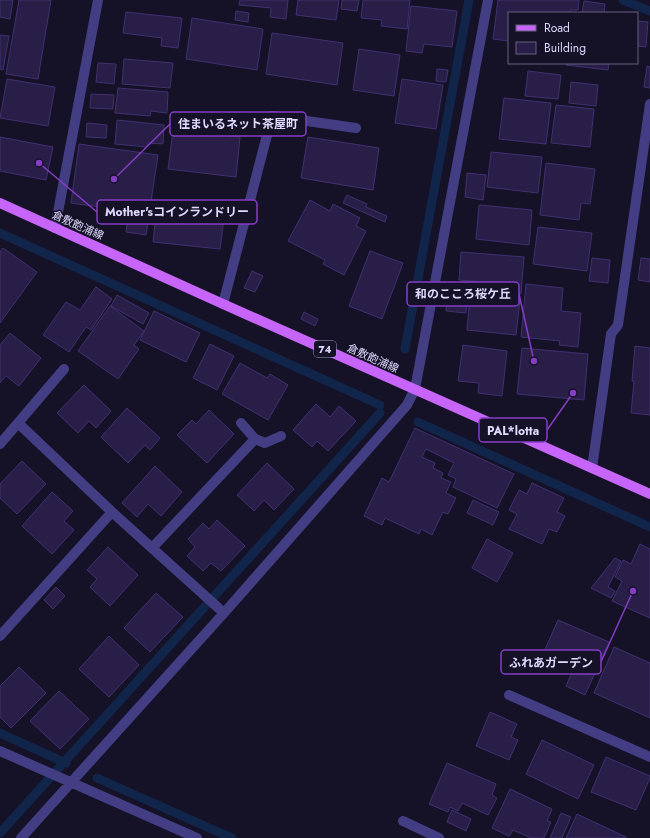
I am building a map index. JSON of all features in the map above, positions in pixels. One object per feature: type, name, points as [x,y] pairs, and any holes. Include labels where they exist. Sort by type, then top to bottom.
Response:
[{"type":"main road","name":"倉敷飽浦線","points":[[0,203],[650,494]]},
{"type":"street","points":[[55,228],[98,0]]},
{"type":"street","points":[[21,838],[67,781],[404,409],[415,389],[488,0]]},
{"type":"street","points":[[592,468],[611,334],[618,325],[650,104]]},
{"type":"street","points":[[223,304],[272,116],[356,128]]},
{"type":"street","points":[[0,444],[64,369]]},
{"type":"street","points":[[18,423],[112,512],[222,611]]},
{"type":"street","points":[[241,423],[255,439],[265,443],[281,436]]},
{"type":"street","points":[[152,548],[255,439]]},
{"type":"street","points":[[0,636],[112,512]]},
{"type":"street","points":[[509,694],[650,757]]},
{"type":"street","points":[[0,751],[197,838]]},
{"type":"street","points":[[403,821],[439,838]]},
{"type":"building","points":[[0,0],[13,0],[10,19],[0,17]]},
{"type":"building","points":[[19,0],[51,0],[38,79],[6,74]]},
{"type":"building","points":[[240,0],[288,0],[286,19],[270,17],[271,8],[239,5]]},
{"type":"building","points":[[298,0],[339,0],[336,20],[296,15]]},
{"type":"building","points":[[342,0],[359,0],[357,11],[341,9]]},
{"type":"building","points":[[363,0],[410,0],[407,29],[381,26],[382,20],[361,18]]},
{"type":"building","points":[[498,0],[579,0],[578,10],[570,10],[570,12],[508,12],[508,41],[493,39]]},
{"type":"building","points":[[584,1],[605,4],[604,12],[582,12]]},
{"type":"building","points":[[411,6],[457,11],[452,47],[424,44],[422,53],[406,51]]},
{"type":"building","points":[[236,11],[249,13],[248,22],[235,20]]},
{"type":"building","points":[[126,12],[182,18],[178,48],[161,46],[162,38],[123,33]]},
{"type":"building","points":[[192,18],[263,29],[257,70],[186,59]]},
{"type":"building","points":[[638,21],[648,22],[646,47],[638,46]]},
{"type":"building","points":[[272,33],[343,43],[337,85],[266,74]]},
{"type":"building","points":[[0,35],[9,36],[3,70],[0,69]]},
{"type":"building","points":[[359,49],[400,55],[394,96],[353,90]]},
{"type":"building","points":[[124,59],[173,63],[170,88],[122,84]]},
{"type":"building","points":[[98,63],[116,64],[114,84],[96,82]]},
{"type":"building","points":[[566,64],[609,64],[608,70]]},
{"type":"building","points":[[647,66],[650,67],[650,88],[644,87]]},
{"type":"building","points":[[437,69],[448,70],[446,82],[436,81]]},
{"type":"building","points":[[528,71],[561,75],[558,99],[525,96]]},
{"type":"building","points":[[7,79],[55,87],[48,126],[0,118]]},
{"type":"building","points":[[402,79],[443,85],[436,129],[395,123]]},
{"type":"building","points":[[571,82],[598,85],[596,106],[569,103]]},
{"type":"building","points":[[118,88],[168,92],[167,113],[151,111],[150,116],[115,113]]},
{"type":"building","points":[[91,94],[114,95],[113,109],[90,108]]},
{"type":"building","points":[[504,98],[551,103],[546,144],[499,139]]},
{"type":"building","points":[[556,105],[594,109],[590,147],[551,143]]},
{"type":"building","points":[[117,120],[164,125],[163,144],[148,143],[147,147],[115,144]]},
{"type":"building","points":[[87,123],[107,125],[106,138],[86,137]]},
{"type":"building","points":[[173,130],[240,137],[236,177],[168,169]]},
{"type":"building","points":[[0,137],[53,147],[46,180],[0,171]]},
{"type":"building","points":[[308,137],[379,148],[373,190],[301,178]]},
{"type":"building","points":[[79,144],[158,155],[146,235],[126,232],[129,211],[71,203]]},
{"type":"building","points":[[491,152],[542,157],[538,193],[487,187]]},
{"type":"building","points":[[546,163],[595,169],[590,204],[581,203],[579,220],[540,215]]},
{"type":"building","points":[[467,173],[486,175],[483,200],[465,197]]},
{"type":"building","points":[[347,195],[367,204],[366,207],[387,216],[385,222],[343,203]]},
{"type":"building","points":[[310,200],[330,211],[333,204],[360,218],[356,226],[366,231],[344,275],[323,264],[325,260],[288,241]]},
{"type":"building","points":[[157,203],[225,210],[220,249],[153,242]]},
{"type":"building","points":[[479,205],[532,210],[529,245],[476,239]]},
{"type":"building","points":[[538,227],[592,233],[587,271],[533,264]]},
{"type":"building","points":[[3,248],[37,272],[0,323],[0,252]]},
{"type":"building","points":[[370,251],[403,263],[382,319],[349,306]]},
{"type":"building","points":[[461,252],[524,257],[521,294],[480,291],[481,282],[459,280]]},
{"type":"building","points":[[592,258],[610,260],[608,283],[589,281]]},
{"type":"building","points":[[641,258],[650,259],[650,282],[638,280]]},
{"type":"building","points":[[252,271],[263,276],[255,292],[244,288]]},
{"type":"building","points":[[526,284],[563,288],[561,311],[581,313],[578,347],[559,345],[560,341],[521,337]]},
{"type":"building","points":[[96,287],[112,299],[91,330],[86,327],[69,352],[43,335],[66,302],[80,310]]},
{"type":"building","points":[[448,289],[468,291],[466,313],[446,311]]},
{"type":"building","points":[[117,295],[149,313],[143,324],[111,306]]},
{"type":"building","points":[[470,296],[520,300],[516,335],[467,330]]},
{"type":"building","points":[[110,306],[144,331],[134,345],[139,349],[118,379],[78,351]]},
{"type":"building","points":[[154,311],[200,333],[186,362],[140,340]]},
{"type":"building","points":[[304,312],[318,319],[315,326],[301,319]]},
{"type":"building","points":[[10,333],[41,358],[19,386],[6,376],[0,383],[0,345]]},
{"type":"building","points":[[210,344],[234,356],[217,390],[193,378]]},
{"type":"building","points":[[463,345],[507,351],[502,396],[478,393],[479,383],[458,381]]},
{"type":"building","points":[[635,346],[650,348],[650,415],[631,413]]},
{"type":"building","points":[[522,348],[588,354],[584,400],[517,394]]},
{"type":"building","points":[[240,363],[267,378],[270,374],[288,385],[268,420],[222,394]]},
{"type":"building","points":[[84,385],[111,411],[96,428],[89,421],[78,433],[57,413]]},
{"type":"building","points":[[316,404],[330,417],[339,406],[356,421],[328,451],[317,441],[312,447],[293,430]]},
{"type":"building","points":[[127,408],[160,438],[150,450],[145,445],[128,463],[101,437]]},
{"type":"building","points":[[209,410],[234,434],[207,463],[177,435],[192,420],[196,424]]},
{"type":"building","points":[[415,428],[514,474],[497,508],[453,487],[456,479],[448,475],[454,463],[426,449],[422,457],[435,463],[433,468],[443,473],[441,478],[451,482],[446,493],[456,498],[448,514],[443,512],[432,535],[421,529],[419,534],[385,518],[382,525],[364,516],[382,478],[389,482]]},
{"type":"building","points":[[22,461],[46,484],[17,514],[0,498],[0,484]]},
{"type":"building","points":[[267,463],[294,489],[274,510],[264,500],[254,511],[237,495]]},
{"type":"building","points":[[155,466],[182,492],[161,516],[148,504],[137,517],[122,503]]},
{"type":"building","points":[[532,483],[564,498],[557,512],[565,516],[557,532],[549,529],[542,544],[509,529],[517,514],[509,510],[519,490],[527,494]]},
{"type":"building","points":[[52,492],[73,511],[64,521],[74,530],[52,554],[22,526]]},
{"type":"building","points":[[473,500],[499,512],[493,525],[467,513]]},
{"type":"building","points":[[217,520],[245,546],[221,571],[211,563],[203,571],[187,556],[195,547],[188,539],[203,523],[209,529]]},
{"type":"building","points":[[487,539],[513,553],[497,582],[472,568]]},
{"type":"building","points":[[640,544],[650,549],[650,618],[612,601],[622,581],[615,577],[623,560],[631,564]]},
{"type":"building","points":[[108,547],[138,575],[110,606],[90,587],[97,579],[87,570]]},
{"type":"building","points":[[615,558],[621,561],[608,587],[615,591],[611,598],[591,588]]},
{"type":"building","points":[[56,587],[65,596],[53,609],[44,600]]},
{"type":"building","points":[[156,593],[183,617],[150,652],[124,628]]},
{"type":"building","points":[[558,620],[609,642],[585,695],[566,686],[573,670],[542,656]]},
{"type":"building","points":[[109,636],[139,665],[109,697],[79,669]]},
{"type":"building","points":[[614,647],[650,663],[650,718],[594,693]]},
{"type":"building","points":[[19,667],[46,693],[11,728],[0,717],[0,686]]},
{"type":"building","points":[[59,691],[89,719],[60,749],[30,721]]},
{"type":"building","points":[[490,712],[517,724],[511,737],[518,740],[509,760],[476,746]]},
{"type":"building","points":[[542,740],[594,765],[578,799],[526,774]]},
{"type":"building","points":[[606,757],[650,776],[636,810],[591,792]]},
{"type":"building","points":[[447,763],[496,784],[492,795],[497,798],[488,815],[462,803],[458,811],[450,807],[448,812],[429,804]]},
{"type":"building","points":[[510,789],[552,809],[547,821],[551,822],[544,838],[531,838],[513,830],[509,836],[492,828]]},
{"type":"building","points":[[452,810],[471,819],[466,831],[447,822]]},
{"type":"building","points":[[561,813],[571,817],[562,838],[550,838]]},
{"type":"building","points":[[577,814],[626,837],[626,838],[566,838]]},
{"type":"waterway","points":[[405,349],[469,0]]},
{"type":"waterway","points":[[623,0],[650,11]]},
{"type":"waterway","points":[[0,233],[380,405]]},
{"type":"waterway","points":[[0,833],[380,413]]},
{"type":"waterway","points":[[418,422],[650,527]]},
{"type":"waterway","points":[[0,733],[66,763]]},
{"type":"waterway","points":[[97,778],[232,838]]},
{"type":"place","name":"Mother'sコインランドリー","points":[[39,163]]},
{"type":"place","name":"住まいるネット茶屋町","points":[[114,179]]},
{"type":"place","name":"和のこころ桜ケ丘","points":[[534,361]]},
{"type":"place","name":"PAL*lotta","points":[[573,393]]},
{"type":"place","name":"ふれあガーデン","points":[[633,591]]}]
